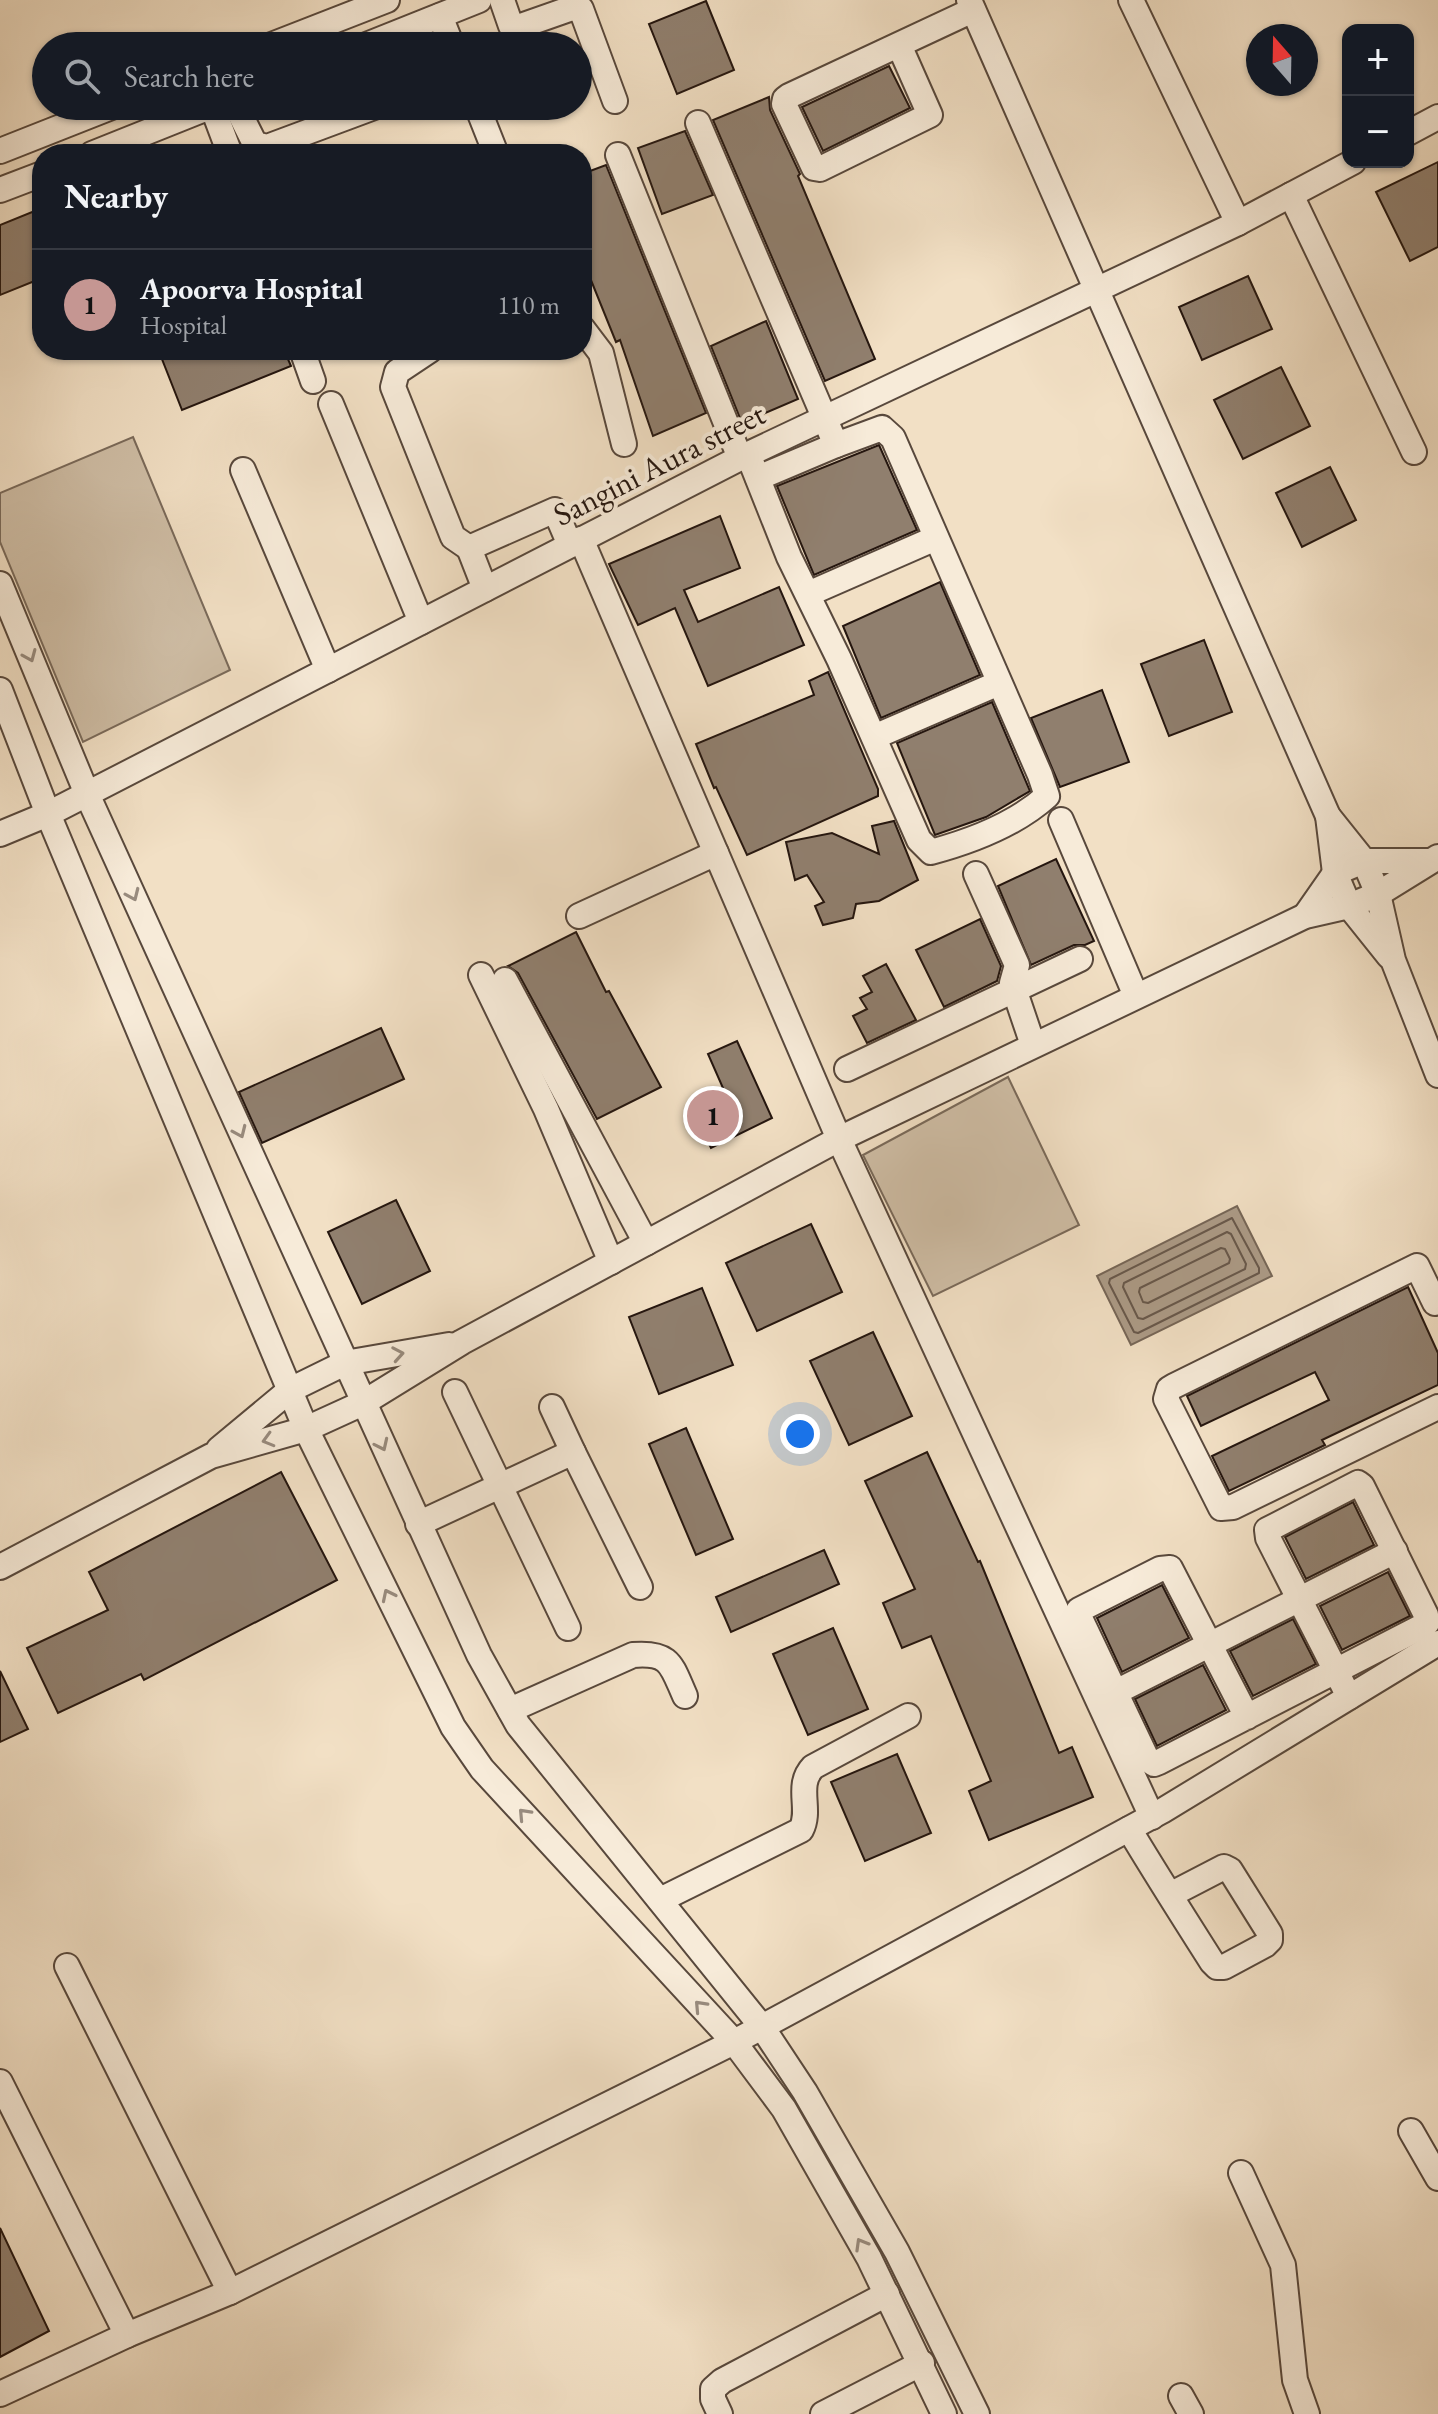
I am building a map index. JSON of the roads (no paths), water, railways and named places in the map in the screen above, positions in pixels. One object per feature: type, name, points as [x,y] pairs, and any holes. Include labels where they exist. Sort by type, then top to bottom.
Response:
[{"type":"street","points":[[305,32],[387,0]]},
{"type":"street","points":[[399,32],[479,0]]},
{"type":"street","points":[[502,0],[511,26],[518,27],[575,7],[581,9],[590,32]]},
{"type":"street","points":[[1131,0],[1238,223]]},
{"type":"street","points":[[899,45],[930,115],[820,169],[814,168],[784,104],[785,99],[899,45],[971,5],[1328,816],[1364,861],[1378,894],[1393,960],[1438,1075]]},
{"type":"street","points":[[440,16],[446,32]]},
{"type":"street","points":[[592,39],[615,101]]},
{"type":"street","points":[[1414,130],[1438,117]]},
{"type":"street","points":[[0,151],[79,120]]},
{"type":"street","points":[[117,144],[177,120]]},
{"type":"street","points":[[217,120],[226,144]]},
{"type":"street","points":[[243,120],[255,144]]},
{"type":"street","points":[[275,144],[339,120]]},
{"type":"street","points":[[483,120],[492,144]]},
{"type":"street","points":[[698,123],[836,445]]},
{"type":"street","points":[[618,155],[744,456],[758,478],[789,557],[919,840],[931,852],[964,843],[1029,812],[1047,796],[893,438],[882,428],[758,478]]},
{"type":"street","name":"Sangini Aura street","points":[[0,834],[48,814],[744,456],[1238,223],[1342,168]]},
{"type":"street","points":[[0,190],[32,178]]},
{"type":"street","points":[[1291,195],[1414,452]]},
{"type":"street","points":[[592,341],[601,353],[624,444]]},
{"type":"street","points":[[306,360],[313,381]]},
{"type":"street","points":[[415,360],[397,372],[393,387],[453,537],[469,548],[485,589]]},
{"type":"street","points":[[331,404],[421,622]]},
{"type":"street","points":[[243,470],[328,670]]},
{"type":"street","points":[[469,548],[555,510],[576,542],[716,853],[839,1139],[1152,1817]]},
{"type":"street","points":[[808,594],[936,538]]},
{"type":"street","points":[[0,584],[87,794],[479,1655],[518,1725],[762,2027],[805,2092],[897,2252],[977,2414]]},
{"type":"street","points":[[874,737],[999,683]]},
{"type":"street","points":[[0,690],[48,814],[306,1429],[453,1727],[482,1769],[734,2042],[784,2109],[869,2258],[944,2414]]},
{"type":"street","points":[[1328,816],[1335,873],[1349,906],[1393,960]]},
{"type":"street","points":[[1061,820],[1136,996]]},
{"type":"street","points":[[579,916],[716,853]]},
{"type":"street","points":[[1305,916],[1335,873],[1364,861],[1434,859]]},
{"type":"street","points":[[0,1567],[211,1456],[306,1429],[363,1403],[462,1342],[839,1139],[1305,916],[1349,906],[1378,894],[1434,859]]},
{"type":"street","points":[[976,874],[1017,965],[1012,983],[1033,1045]]},
{"type":"street","points":[[847,1069],[1080,959]]},
{"type":"street","points":[[611,1262],[493,978],[646,1243]]},
{"type":"street","points":[[1437,1305],[1428,1261],[1174,1386],[1169,1389],[1166,1399],[1221,1508],[1225,1509],[1438,1407]]},
{"type":"street","points":[[211,1456],[290,1390],[345,1363],[462,1342]]},
{"type":"street","points":[[455,1392],[568,1628]]},
{"type":"street","points":[[552,1407],[640,1587]]},
{"type":"street","points":[[418,1524],[573,1452]]},
{"type":"street","points":[[1247,1717],[1174,1570],[1160,1569],[1078,1612],[1147,1759],[1154,1764],[1247,1717],[1336,1671],[1427,1623],[1426,1615],[1362,1486],[1353,1483],[1267,1530],[1268,1538],[1336,1671],[1349,1697]]},
{"type":"street","points":[[1116,1692],[1395,1551]]},
{"type":"street","points":[[0,2394],[127,2335],[230,2292],[734,2042],[1152,1817],[1438,1643]]},
{"type":"street","points":[[510,1710],[633,1655],[654,1653],[671,1665],[685,1696]]},
{"type":"street","points":[[660,1900],[801,1830],[806,1820],[803,1786],[806,1774],[813,1767],[908,1716]]},
{"type":"street","points":[[1129,1829],[1170,1895]]},
{"type":"street","points":[[67,1966],[230,2292]]},
{"type":"street","points":[[0,2082],[127,2335]]},
{"type":"street","points":[[1411,2131],[1438,2178]]},
{"type":"street","points":[[1241,2173],[1283,2265],[1295,2380],[1307,2414]]},
{"type":"street","points":[[720,2414],[713,2399],[713,2389],[722,2381],[887,2294]]},
{"type":"street","points":[[823,2414],[922,2363]]},
{"type":"water","points":[[1237,1206],[1272,1276],[1131,1345],[1097,1276]]},
{"type":"place","name":"Apoorva Hospital","points":[[713,1116]]}]
